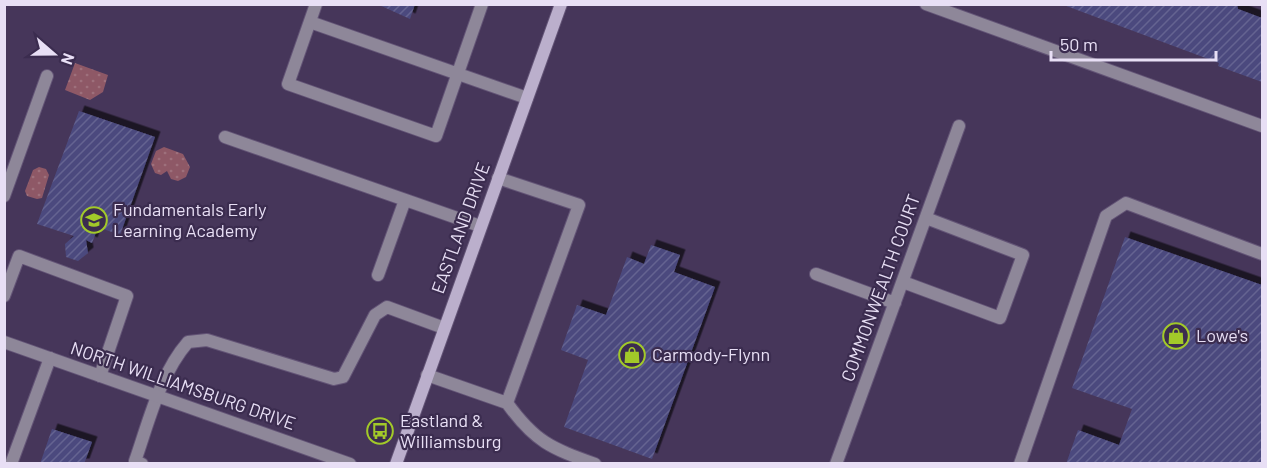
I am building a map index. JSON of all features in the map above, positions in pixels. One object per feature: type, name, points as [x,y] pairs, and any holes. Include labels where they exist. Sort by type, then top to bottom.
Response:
[{"type":"main road","name":"EASTLAND DRIVE","points":[[396,464],[561,4]]},
{"type":"street","points":[[316,4],[288,84],[436,136],[482,4]]},
{"type":"street","points":[[926,4],[1263,126]]},
{"type":"street","points":[[310,22],[527,98]]},
{"type":"street","points":[[4,196],[47,76]]},
{"type":"street","name":"COMMONWEALTH COURT","points":[[836,464],[959,126]]},
{"type":"street","points":[[225,137],[480,226]]},
{"type":"street","points":[[498,178],[579,205],[507,403]]},
{"type":"street","points":[[378,275],[405,200]]},
{"type":"street","points":[[1020,464],[1106,216],[1126,203],[1263,254]]},
{"type":"street","points":[[903,282],[1000,318],[1023,255],[926,218]]},
{"type":"street","points":[[4,296],[19,256],[127,296],[100,376]]},
{"type":"street","points":[[816,274],[895,303]]},
{"type":"street","points":[[142,464],[135,461],[158,396],[178,354],[188,342],[207,340],[334,379],[343,377],[375,315],[387,307],[444,328]]},
{"type":"street","name":"NORTH WILLIAMSBURG DRIVE","points":[[5,344],[350,464]]},
{"type":"street","points":[[11,464],[50,358]]},
{"type":"street","points":[[427,375],[507,403],[523,425],[546,445],[595,464]]},
{"type":"shaded area","points":[[75,63],[108,75],[103,92],[90,100],[65,90]]},
{"type":"shaded area","points":[[164,147],[183,154],[190,167],[186,177],[178,181],[171,179],[167,171],[161,175],[155,173],[151,164],[156,151]]},
{"type":"shaded area","points":[[39,167],[46,169],[49,175],[42,198],[37,199],[27,196],[25,191],[33,170]]},
{"type":"building","points":[[377,4],[415,4],[410,19]]},
{"type":"building","points":[[1061,4],[1237,4],[1238,9],[1262,18],[1262,82],[1218,66],[1219,63]]},
{"type":"building","points":[[79,111],[155,137],[120,235],[98,227],[92,243],[86,240],[88,253],[78,261],[66,257],[65,244],[74,236],[37,224]]},
{"type":"building","name":"Lowe's","points":[[1125,237],[1262,285],[1262,464],[1066,464],[1078,430],[1119,445],[1132,409],[1072,388]]},
{"type":"building","name":"Carmody-Flynn","points":[[651,245],[680,255],[674,272],[715,287],[652,459],[564,427],[588,360],[561,350],[577,305],[606,315],[627,257],[644,264]]},
{"type":"building","points":[[52,429],[92,442],[84,464],[40,464]]},
{"type":"place","name":"Fundamentals Early Learning Academy","points":[[94,220]]},
{"type":"place","name":"Lowe's","points":[[1176,336]]},
{"type":"place","name":"Carmody-Flynn","points":[[632,355]]},
{"type":"place","name":"Eastland & Williamsburg","points":[[380,431]]}]
